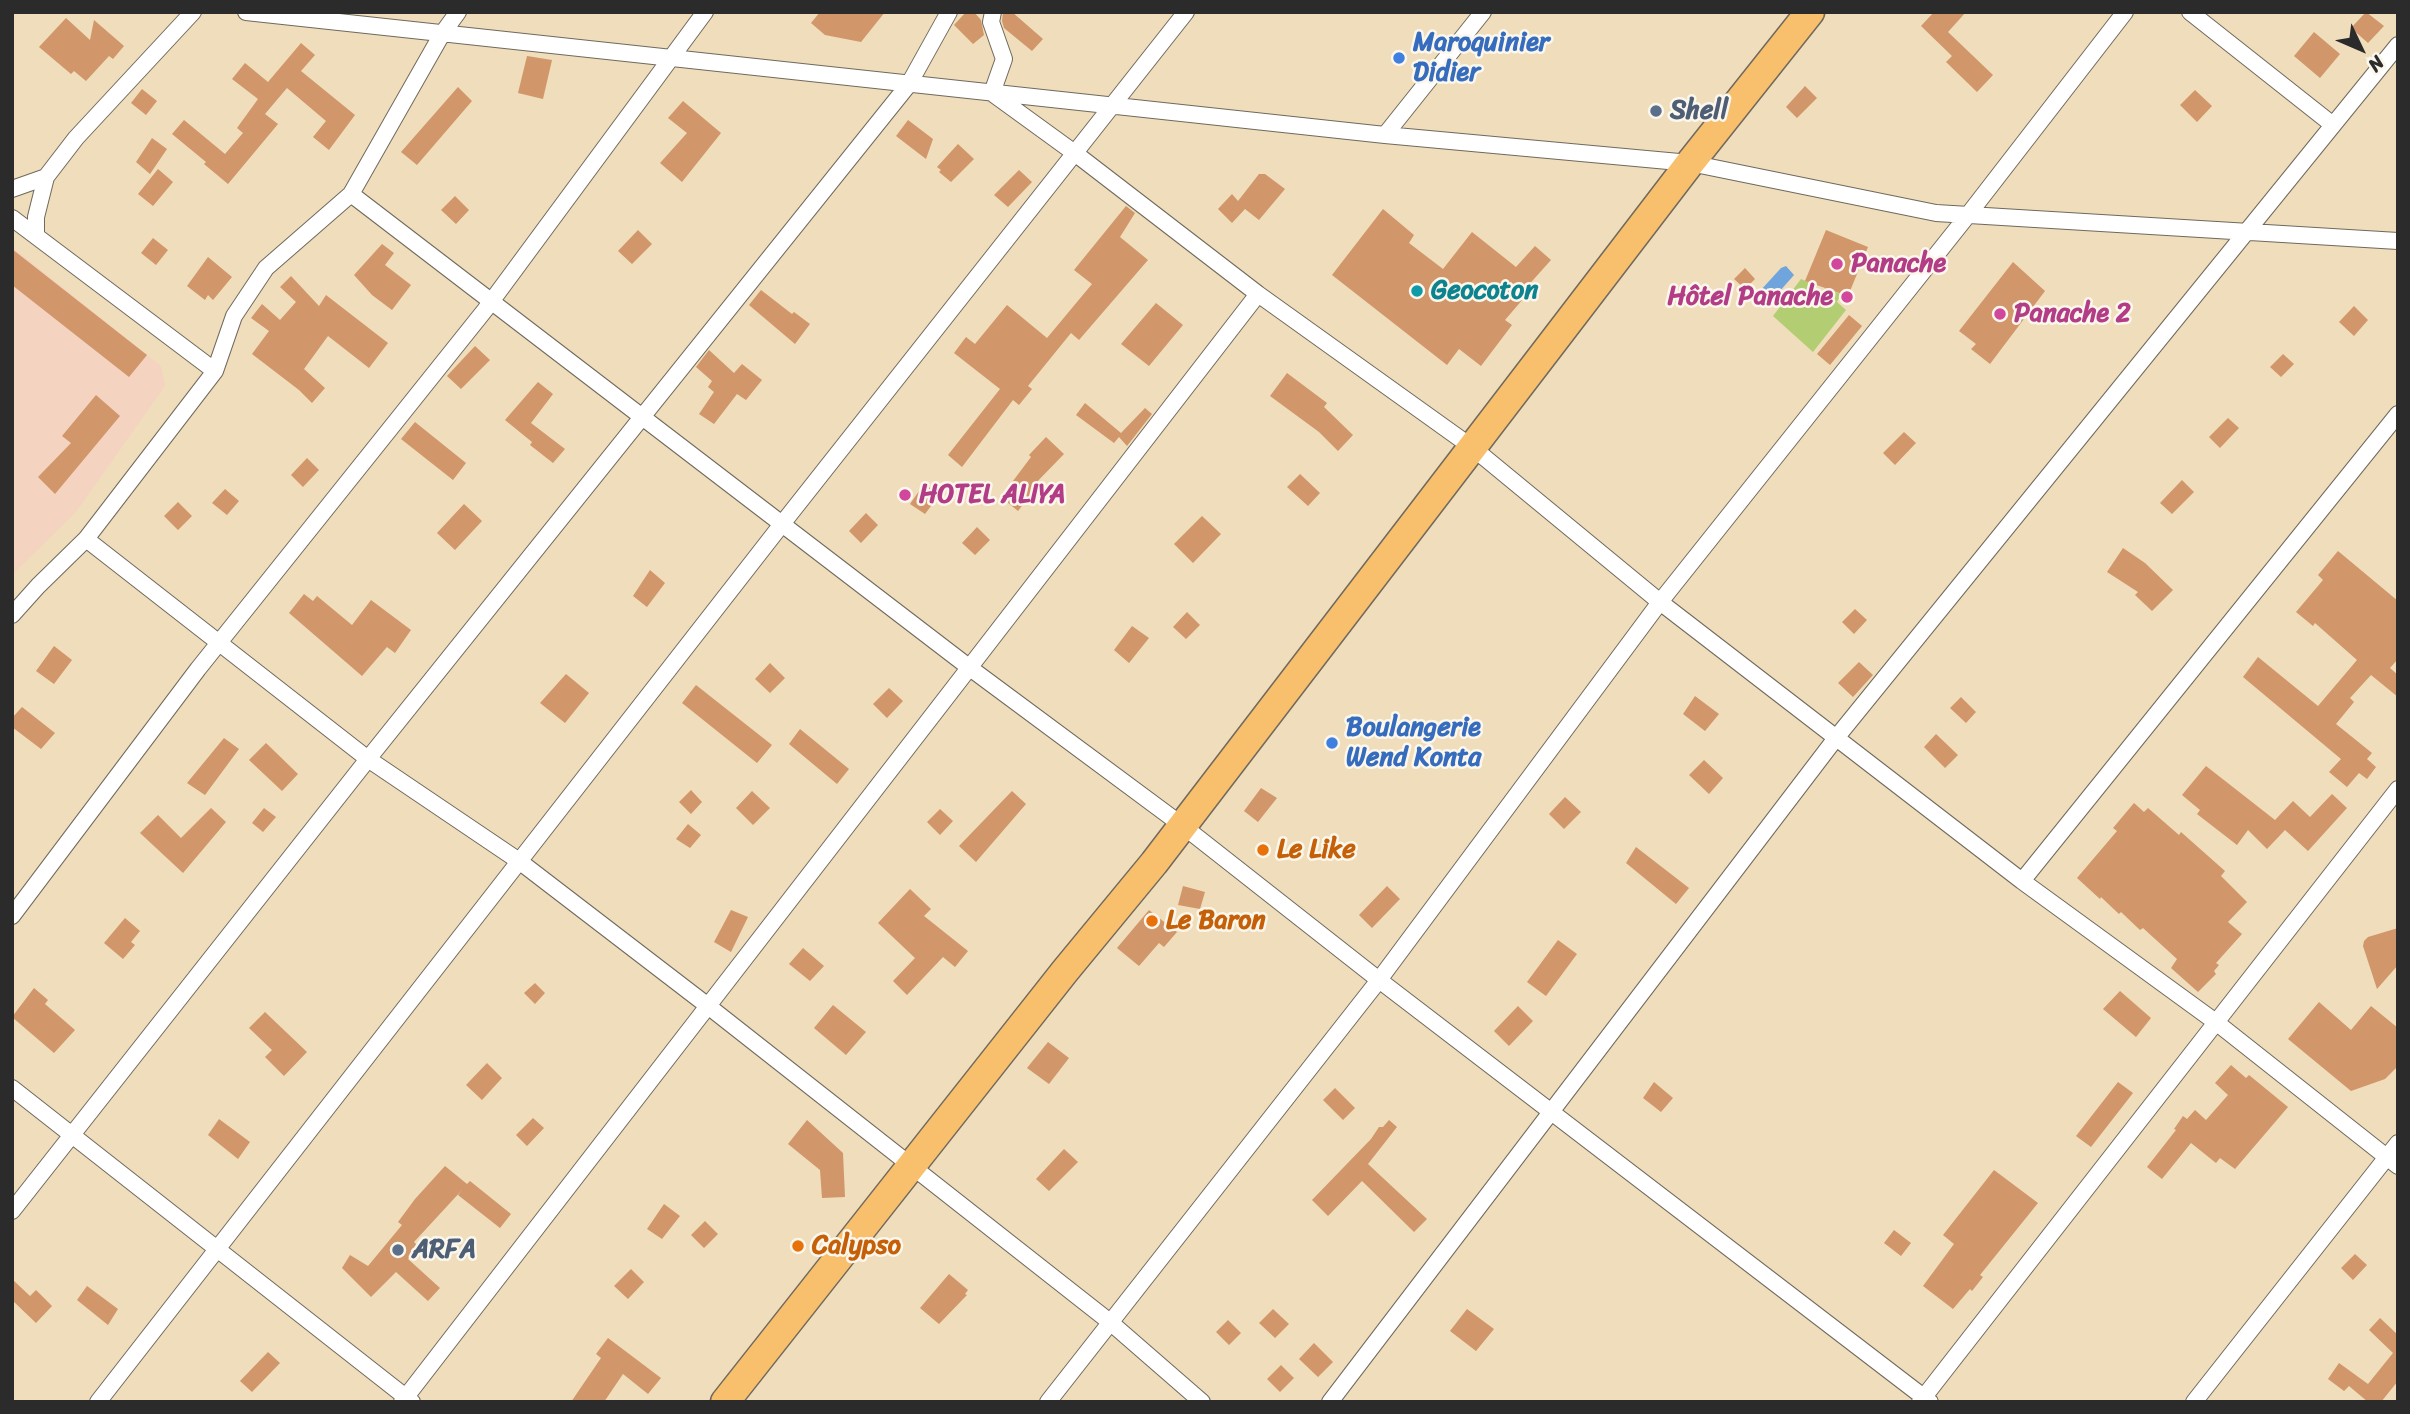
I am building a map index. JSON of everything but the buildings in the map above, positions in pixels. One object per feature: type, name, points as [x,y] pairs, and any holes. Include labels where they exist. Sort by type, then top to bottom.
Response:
[{"type":"highway","points":[[724,1402],[1183,826],[1690,163],[1810,12]]},
{"type":"street","points":[[36,236],[36,216],[46,177],[76,138],[193,12]]},
{"type":"street","points":[[246,12],[1385,135],[1690,163],[1936,213],[2398,241]]},
{"type":"street","points":[[12,615],[86,539],[215,371],[234,316],[266,268],[351,194],[442,34],[458,12]]},
{"type":"street","points":[[12,916],[219,643],[491,301],[705,12]]},
{"type":"street","points":[[12,1211],[368,758],[909,84],[949,12]]},
{"type":"street","points":[[992,93],[1004,59],[991,22],[993,12]]},
{"type":"street","points":[[98,1402],[782,524],[1186,12]]},
{"type":"street","points":[[1385,135],[1483,12]]},
{"type":"street","points":[[1048,1402],[1379,980],[1660,602],[1968,215],[2125,12]]},
{"type":"street","points":[[2190,12],[2333,125]]},
{"type":"street","points":[[1330,1402],[1836,738],[2398,45]]},
{"type":"street","points":[[992,93],[1258,294],[1473,448],[1660,602],[2022,881],[2217,1023],[2392,1162]]},
{"type":"street","points":[[12,189],[46,177]]},
{"type":"street","points":[[351,194],[970,668],[1183,826],[1924,1400],[2398,789]]},
{"type":"street","points":[[12,218],[215,371]]},
{"type":"street","points":[[12,1088],[407,1400],[1258,294]]},
{"type":"street","points":[[2022,881],[2398,414]]},
{"type":"street","points":[[86,539],[368,758],[519,861],[708,1006],[1110,1322],[1202,1402]]},
{"type":"street","points":[[2194,1402],[2392,1162],[2398,1143]]},
{"type":"shaded area","points":[[12,247],[161,366],[165,386],[76,512],[12,575]]},
{"type":"green space","points":[[1801,279],[1822,294],[1825,288],[1841,294],[1837,302],[1846,310],[1813,352],[1773,316]]},
{"type":"water","points":[[1786,266],[1794,275],[1772,300],[1766,300],[1760,291]]},
{"type":"place","name":"Maroquinier Didier","points":[[1399,58]]},
{"type":"place","name":"Shell","points":[[1656,111]]},
{"type":"place","name":"Panache","points":[[1837,264]]},
{"type":"place","name":"Geocoton","points":[[1417,291]]},
{"type":"place","name":"Hôtel Panache","points":[[1847,297]]},
{"type":"place","name":"Panache 2","points":[[2000,314]]},
{"type":"place","name":"HOTEL ALIYA","points":[[905,495]]},
{"type":"place","name":"Boulangerie Wend Konta","points":[[1332,743]]},
{"type":"place","name":"Le Like","points":[[1263,850]]},
{"type":"place","name":"Le Baron","points":[[1152,921]]},
{"type":"place","name":"Calypso","points":[[798,1246]]},
{"type":"place","name":"ARFA","points":[[398,1250]]}]
